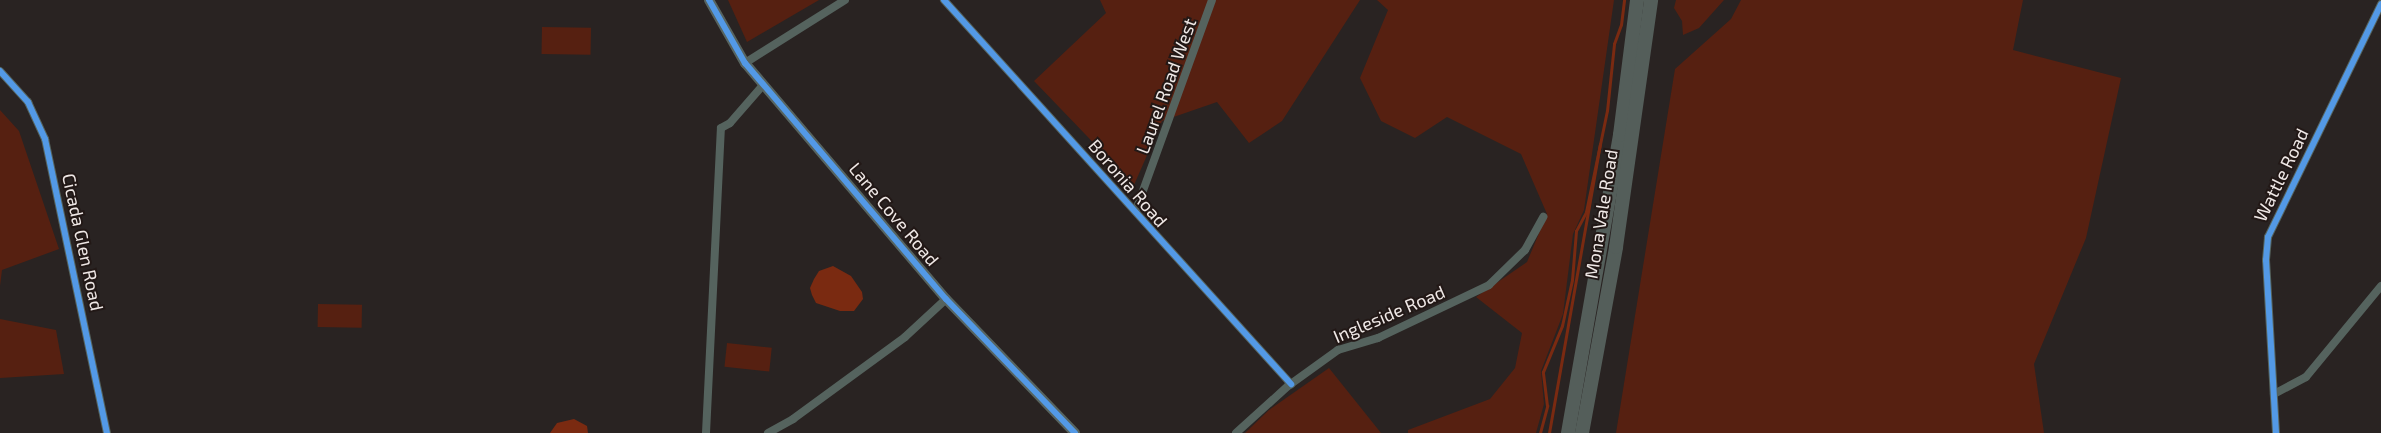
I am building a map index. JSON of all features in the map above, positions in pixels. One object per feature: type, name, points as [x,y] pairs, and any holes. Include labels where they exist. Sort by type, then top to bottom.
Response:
[{"type":"highway","name":"Mona Vale Road","points":[[1568,433],[1620,134],[1637,0]]},
{"type":"highway","name":"Mona Vale Road","points":[[1582,433],[1616,247],[1651,0]]},
{"type":"street","name":"Lane Cove Road","points":[[708,0],[744,63],[946,299],[1075,433]]},
{"type":"street","points":[[744,63],[845,0]]},
{"type":"street","name":"Boronia Road","points":[[944,0],[1136,210],[1154,235],[1245,331],[1291,384]]},
{"type":"street","name":"Laurel Road West","points":[[1136,210],[1212,0]]},
{"type":"street","name":"Wattle Road","points":[[2276,433],[2266,254],[2268,237],[2381,4]]},
{"type":"street","name":"Cicada Glen Road","points":[[0,71],[28,102],[45,139],[107,433]]},
{"type":"street","points":[[706,433],[721,128],[730,123],[763,85]]},
{"type":"street","name":"Ingleside Road","points":[[1236,433],[1291,384],[1338,350],[1378,338],[1489,285],[1525,250],[1542,217]]},
{"type":"street","points":[[2274,394],[2306,377],[2381,286]]},
{"type":"street","points":[[768,433],[793,419],[905,336],[946,299]]},
{"type":"shaded area","points":[[728,0],[819,0],[747,42]]},
{"type":"shaded area","points":[[1100,0],[1360,0],[1282,121],[1249,143],[1217,102],[1162,121],[1134,185],[1034,81],[1106,13]]},
{"type":"shaded area","points":[[1377,0],[1614,0],[1584,210],[1573,234],[1563,314],[1541,371],[1544,404],[1536,433],[1408,433],[1408,430],[1490,399],[1515,368],[1522,333],[1476,297],[1527,262],[1547,214],[1521,154],[1447,117],[1415,138],[1381,121],[1360,78],[1388,10]]},
{"type":"shaded area","points":[[1676,0],[1724,0],[1699,28],[1683,35],[1682,21],[1674,8]]},
{"type":"shaded area","points":[[1741,0],[2023,0],[2013,50],[2121,78],[2086,238],[2034,364],[2044,433],[1616,433],[1675,69],[1731,19]]},
{"type":"shaded area","points":[[542,27],[591,28],[591,55],[542,54]]},
{"type":"shaded area","points":[[0,110],[19,131],[59,249],[2,270],[0,286]]},
{"type":"shaded area","points":[[833,266],[851,276],[862,292],[863,299],[854,311],[840,311],[816,303],[812,295],[810,288],[819,271]]},
{"type":"shaded area","points":[[318,304],[362,305],[362,328],[318,327]]},
{"type":"shaded area","points":[[0,319],[56,330],[64,374],[0,378]]},
{"type":"shaded area","points":[[727,343],[772,348],[769,372],[724,367]]},
{"type":"shaded area","points":[[1329,368],[1381,433],[1245,433],[1269,410]]},
{"type":"shaded area","points":[[574,419],[587,426],[588,433],[550,433],[557,423]]},
{"type":"waterway","points":[[1540,433],[1547,406],[1543,372],[1562,326],[1572,280],[1576,231],[1586,212],[1607,111],[1614,44],[1621,25],[1624,0]]},
{"type":"waterway","points":[[1549,433],[1600,144]]},
{"type":"cycle path","points":[[709,0],[745,63],[946,299],[1075,433]]},
{"type":"cycle path","points":[[944,0],[1291,384]]},
{"type":"cycle path","points":[[2276,433],[2266,260],[2268,237],[2381,4]]},
{"type":"cycle path","points":[[0,71],[28,102],[45,139],[107,433]]}]
